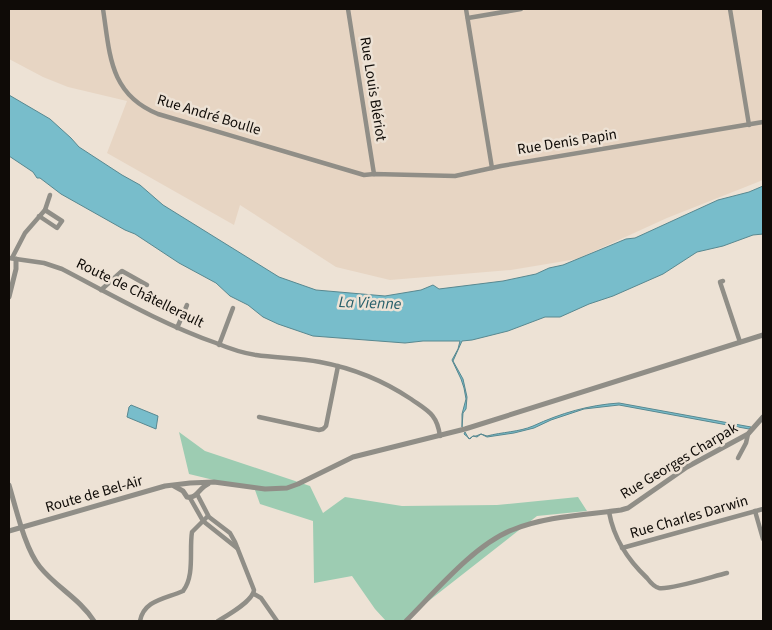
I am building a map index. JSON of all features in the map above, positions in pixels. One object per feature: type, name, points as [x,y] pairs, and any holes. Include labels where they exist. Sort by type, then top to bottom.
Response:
[{"type":"street","name":"Rue André Boulle","points":[[103,9],[114,73],[128,94],[143,107],[158,114],[354,173],[374,174]]},
{"type":"street","name":"Rue Louis Blériot","points":[[348,9],[374,174]]},
{"type":"street","points":[[466,9],[492,168]]},
{"type":"street","points":[[468,18],[521,9]]},
{"type":"street","points":[[730,9],[749,125]]},
{"type":"street","name":"Rue Denis Papin","points":[[374,174],[455,176],[763,122]]},
{"type":"street","points":[[9,297],[16,269],[12,258],[25,233],[45,210],[50,196]]},
{"type":"street","points":[[39,216],[57,228],[62,221],[45,210]]},
{"type":"street","name":"Route de Châtellerault","points":[[12,258],[62,268],[176,328],[219,344],[253,355],[306,360],[338,366],[362,374],[390,386],[428,411],[435,418],[440,436]]},
{"type":"street","points":[[102,290],[122,271],[147,285]]},
{"type":"street","points":[[722,281],[720,282],[740,342]]},
{"type":"street","points":[[176,328],[187,304]]},
{"type":"street","points":[[219,344],[233,308]]},
{"type":"street","points":[[183,491],[186,485],[190,483],[210,482],[265,489],[286,488],[352,457],[440,436],[763,335]]},
{"type":"street","points":[[259,418],[319,430],[323,429],[326,426],[338,366]]},
{"type":"street","name":"Rue Georges Charpak","points":[[406,621],[454,573],[483,548],[512,530],[533,523],[628,508],[687,467],[748,434],[763,417]]},
{"type":"street","points":[[738,458],[748,440],[748,434]]},
{"type":"street","points":[[190,498],[194,497],[210,482]]},
{"type":"street","points":[[194,484],[208,516],[230,534],[237,548]]},
{"type":"street","points":[[9,485],[22,528],[38,566],[84,608],[94,621]]},
{"type":"street","name":"Route de Bel-Air","points":[[9,531],[162,487],[186,485]]},
{"type":"street","points":[[172,486],[183,491],[185,496],[190,498],[203,521],[241,553],[254,594],[261,598],[277,621]]},
{"type":"street","name":"Rue Charles Darwin","points":[[622,548],[763,509]]},
{"type":"street","points":[[755,511],[763,539]]},
{"type":"street","name":"Rue Charles Darwin","points":[[609,512],[612,528],[622,548],[633,565],[654,585],[662,588],[727,573]]},
{"type":"street","points":[[140,621],[142,612],[147,606],[183,591],[187,586],[190,578],[192,532],[208,516]]},
{"type":"street","points":[[218,621],[249,600],[254,594]]},
{"type":"shaded area","points":[[9,9],[763,9],[763,180],[667,218],[577,259],[511,270],[390,280],[336,267],[240,205],[234,225],[107,153],[127,101],[68,87],[43,77],[9,59]]},
{"type":"green space","points":[[179,432],[205,451],[310,486],[323,513],[345,497],[402,506],[497,505],[578,497],[587,511],[537,516],[403,621],[386,621],[375,609],[352,576],[314,583],[313,521],[260,504],[255,490],[189,474]]},
{"type":"water","name":"La Vienne","points":[[9,95],[50,119],[79,147],[140,185],[163,205],[279,277],[316,290],[385,296],[421,290],[433,285],[439,289],[503,281],[536,274],[626,239],[635,238],[718,200],[749,192],[763,186],[763,234],[753,235],[723,246],[697,252],[663,274],[560,317],[545,317],[508,331],[462,341],[453,361],[463,379],[467,397],[462,427],[462,414],[466,399],[461,379],[452,360],[460,341],[405,343],[313,336],[263,317],[248,305],[230,296],[216,283],[179,263],[135,234],[61,194],[9,156]]},
{"type":"water","points":[[619,403],[751,427],[749,429],[619,405],[584,409],[534,428],[514,433],[487,437],[481,434],[487,436],[522,430],[575,410]]},
{"type":"water","points":[[131,405],[158,416],[156,429],[127,417]]}]
